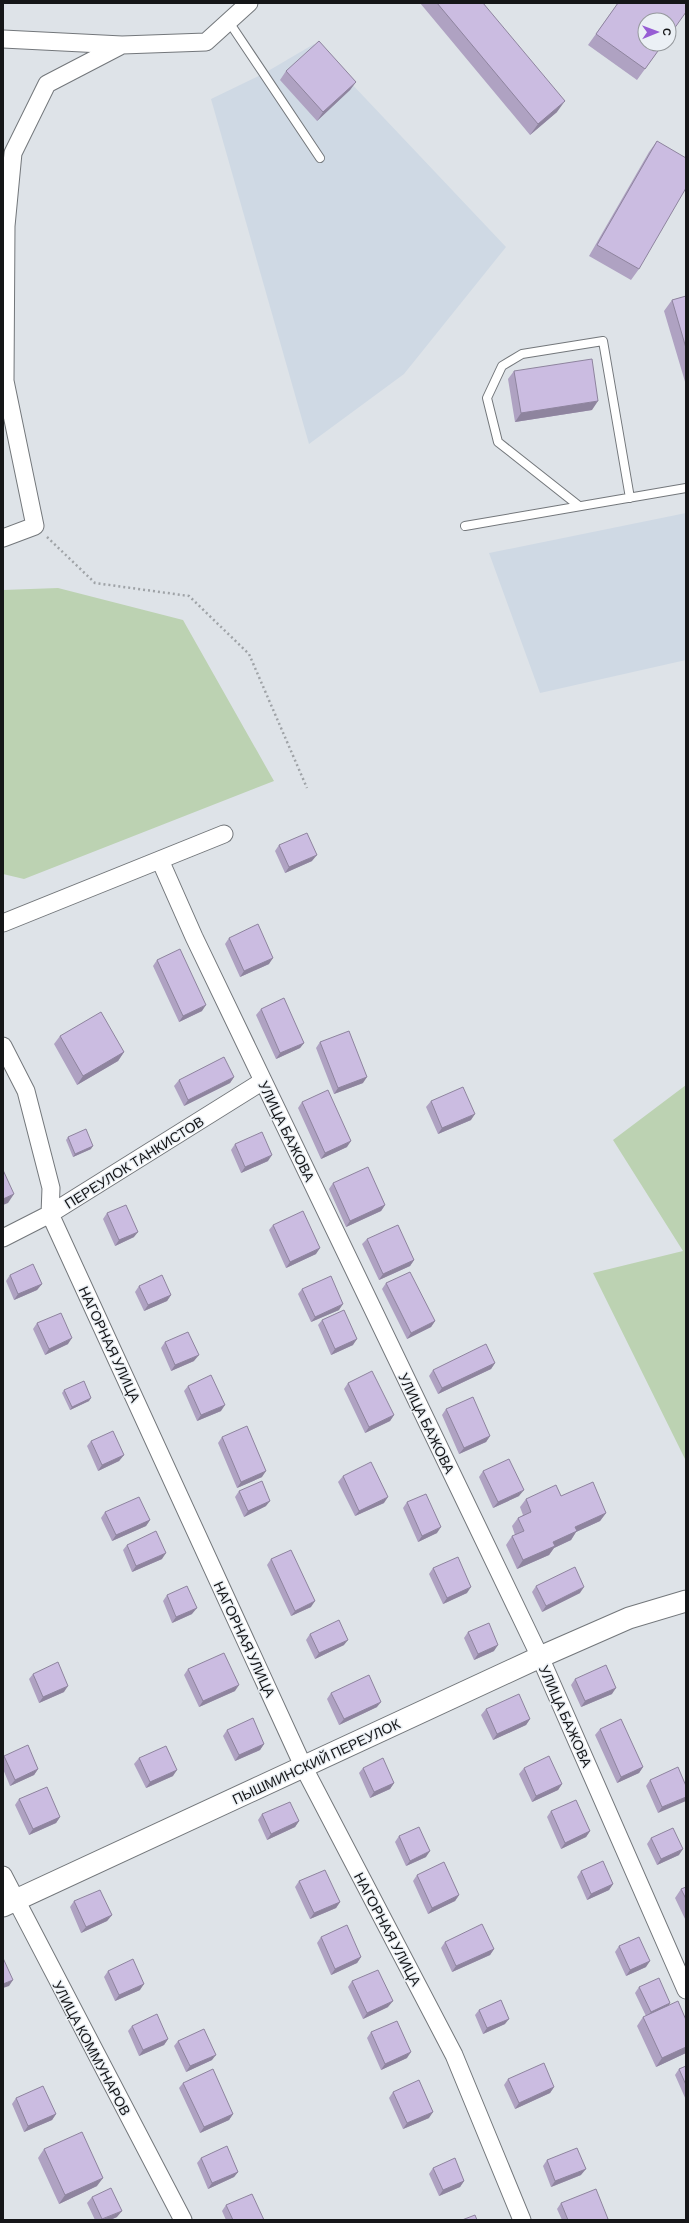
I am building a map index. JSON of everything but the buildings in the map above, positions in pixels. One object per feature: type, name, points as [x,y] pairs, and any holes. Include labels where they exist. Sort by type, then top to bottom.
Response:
[{"type":"street","points":[[3,39],[122,45],[206,42],[249,3]]},
{"type":"street","points":[[3,538],[36,526],[5,381],[6,226],[13,154],[47,84],[122,45]]},
{"type":"street","points":[[3,923],[224,834]]},
{"type":"street","name":"УЛИЦА БАЖОВА","points":[[160,860],[194,937],[540,1657],[686,1990]]},
{"type":"street","name":"НАГОРНАЯ УЛИЦА","points":[[3,1046],[26,1092],[51,1188],[50,1214],[304,1768],[454,2055],[522,2220]]},
{"type":"street","name":"ПЕРЕУЛОК ТАНКИСТОВ","points":[[3,1238],[50,1214],[263,1081]]},
{"type":"street","name":"ПЫШМИНСКИЙ ПЕРЕУЛОК","points":[[9,1904],[540,1657],[629,1618],[686,1601]]},
{"type":"street","name":"УЛИЦА КОММУНАРОВ","points":[[3,1875],[9,1904],[183,2220]]},
{"type":"lane","points":[[229,22],[320,158]]},
{"type":"lane","points":[[579,506],[498,442],[487,398],[502,366],[522,354],[603,341],[630,498]]},
{"type":"lane","points":[[465,526],[686,488]]},
{"type":"path","points":[[36,526],[95,583],[189,596],[249,654],[307,788]]},
{"type":"shaded area","points":[[314,44],[506,247],[404,374],[309,444],[211,99],[263,74]]},
{"type":"shaded area","points":[[686,513],[686,660],[540,693],[489,553]]},
{"type":"green space","points":[[58,588],[183,620],[274,781],[24,879],[3,874],[3,590]]},
{"type":"green space","points":[[686,1085],[686,1461],[593,1273],[683,1251],[613,1140]]}]
